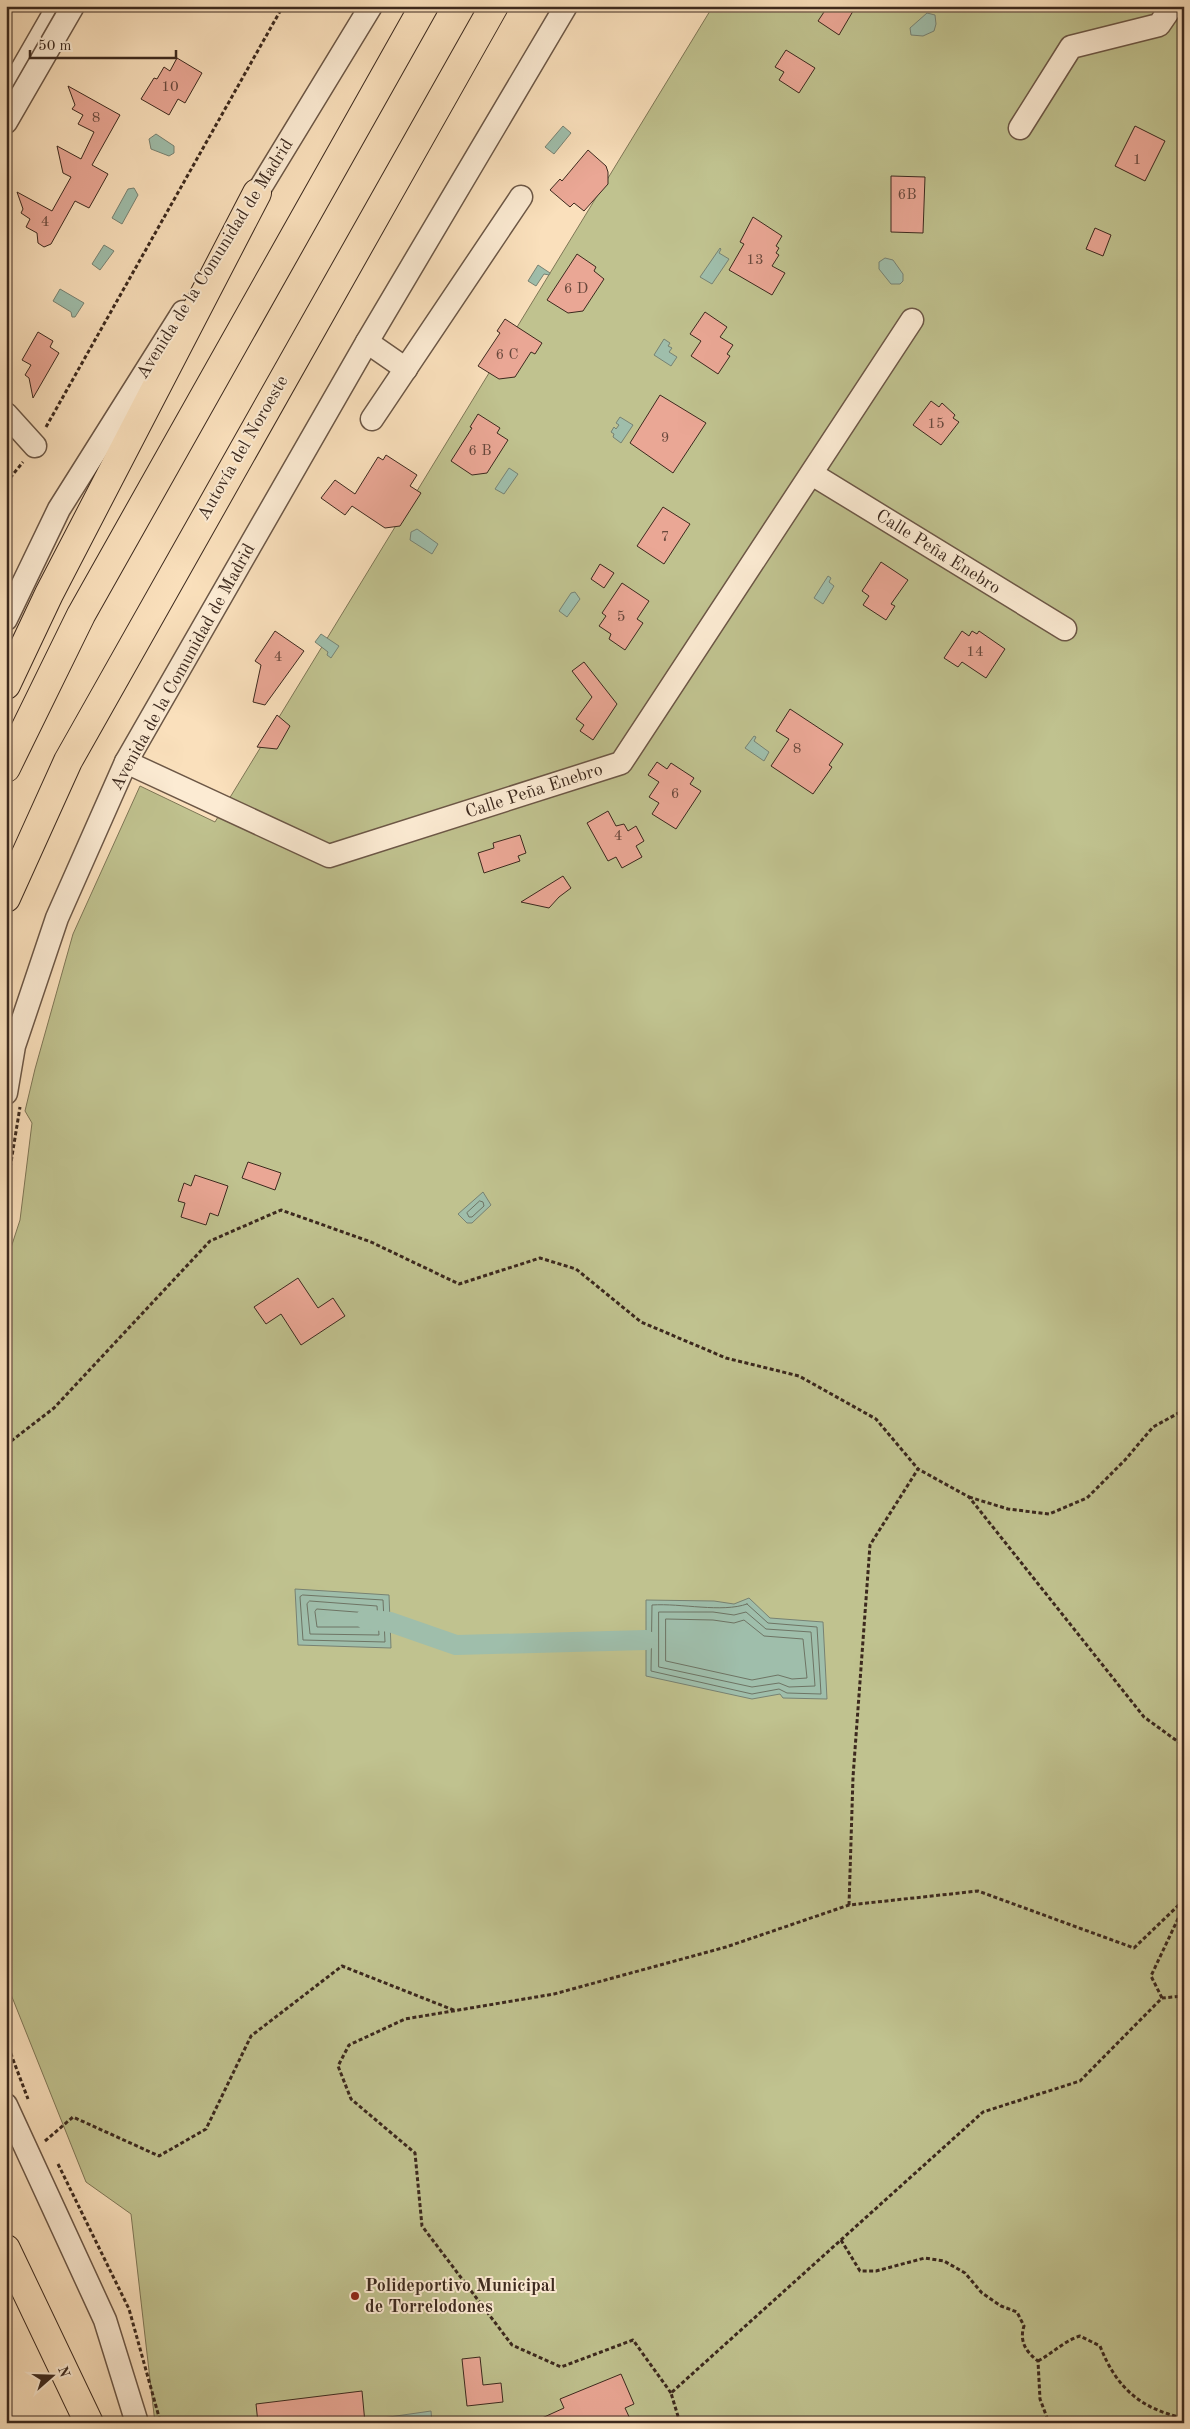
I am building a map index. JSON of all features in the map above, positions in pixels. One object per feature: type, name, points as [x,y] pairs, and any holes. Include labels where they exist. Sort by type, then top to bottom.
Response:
[{"type":"highway","points":[[6,768],[81,616],[424,6]]},
{"type":"highway","name":"Autovía del Noroeste","points":[[6,898],[72,753],[494,6]]},
{"type":"highway","points":[[6,685],[49,594],[257,192]]},
{"type":"highway","points":[[6,2249],[89,2423]]},
{"type":"street","points":[[6,122],[73,6]]},
{"type":"street","name":"Avenida de la Comunidad de Madrid","points":[[6,619],[59,509],[257,192],[370,6]]},
{"type":"street","name":"Avenida de la Comunidad de Madrid","points":[[13,1099],[14,1046],[57,918],[126,762],[367,342],[566,6]]},
{"type":"street","points":[[1020,128],[1071,47],[1160,25],[1172,6]]},
{"type":"street","points":[[372,419],[521,197]]},
{"type":"street","name":"Calle Peña Enebro","points":[[126,762],[329,856],[621,763],[912,320]]},
{"type":"street","points":[[367,342],[406,369]]},
{"type":"street","points":[[6,414],[35,446]]},
{"type":"street","name":"Calle Peña Enebro","points":[[812,474],[1065,629]]},
{"type":"street","points":[[6,2105],[105,2320],[136,2423]]},
{"type":"lane","points":[[6,86],[52,6]]},
{"type":"path","points":[[6,482],[35,446],[284,6]]},
{"type":"path","points":[[6,1193],[13,1099]]},
{"type":"path","points":[[6,1444],[54,1408],[210,1241],[280,1210],[371,1242],[460,1284],[540,1258],[576,1269],[641,1322],[726,1358],[799,1376],[876,1419],[918,1469],[969,1497],[1008,1509],[1049,1514],[1087,1498],[1125,1460],[1152,1427],[1184,1410]]},
{"type":"path","points":[[849,1905],[853,1777],[870,1546],[918,1469]]},
{"type":"path","points":[[969,1497],[1144,1717],[1184,1746]]},
{"type":"path","points":[[680,2423],[671,2393],[633,2340],[561,2367],[512,2345],[422,2226],[415,2153],[351,2099],[338,2066],[349,2045],[405,2019],[458,2012],[554,1994],[726,1947],[849,1905],[978,1891],[1134,1948],[1184,1900]]},
{"type":"path","points":[[1162,1998],[1151,1976],[1184,1906]]},
{"type":"path","points":[[29,2154],[73,2117],[158,2156],[206,2129],[251,2036],[342,1966],[458,2012]]},
{"type":"path","points":[[671,2393],[983,2112],[1080,2081],[1162,1998],[1184,1996]]},
{"type":"path","points":[[841,2240],[860,2271],[876,2271],[925,2258],[944,2261],[964,2273],[982,2293],[1002,2306],[1016,2312],[1024,2326],[1020,2336],[1028,2353],[1038,2361],[1040,2399],[1049,2423]]},
{"type":"path","points":[[1038,2361],[1051,2354],[1070,2339],[1080,2336],[1100,2346],[1108,2367],[1128,2392],[1157,2411],[1184,2418]]},
{"type":"green space","points":[[713,6],[1184,6],[1184,2423],[155,2423],[131,2214],[86,2182],[6,1982],[6,1263],[20,1220],[32,1123],[25,1111],[73,934],[140,786],[215,822]]},
{"type":"water","points":[[927,13],[935,15],[936,24],[934,31],[923,36],[911,35],[910,28]]},
{"type":"water","points":[[563,126],[571,133],[554,154],[545,147]]},
{"type":"water","points":[[156,134],[174,146],[174,153],[169,156],[151,149],[149,139]]},
{"type":"water","points":[[134,188],[138,195],[122,224],[112,218],[128,189]]},
{"type":"water","points":[[104,245],[114,251],[100,270],[92,264]]},
{"type":"water","points":[[720,248],[719,253],[729,259],[712,284],[700,277]]},
{"type":"water","points":[[885,258],[893,260],[903,274],[903,281],[900,284],[891,284],[879,269],[879,262]]},
{"type":"water","points":[[538,265],[550,273],[549,275],[544,274],[536,286],[528,281]]},
{"type":"water","points":[[60,289],[84,303],[75,317],[72,317],[71,312],[53,301]]},
{"type":"water","points":[[664,339],[670,343],[668,346],[672,348],[669,352],[677,357],[671,366],[654,355]]},
{"type":"water","points":[[620,417],[633,425],[621,443],[613,437],[614,434],[611,432],[614,427],[616,429],[619,425],[616,423]]},
{"type":"water","points":[[509,468],[518,474],[504,494],[495,489]]},
{"type":"water","points":[[417,529],[438,544],[432,554],[410,540],[411,532]]},
{"type":"water","points":[[828,576],[831,578],[829,582],[834,586],[823,604],[814,598]]},
{"type":"water","points":[[575,592],[580,599],[567,617],[559,611],[571,593]]},
{"type":"water","points":[[321,634],[339,646],[331,658],[327,655],[328,652],[315,642]]},
{"type":"water","points":[[754,736],[756,737],[754,741],[769,752],[764,761],[745,748]]},
{"type":"water","points":[[483,1192],[491,1205],[472,1223],[467,1223],[458,1214]]},
{"type":"water","points":[[295,1589],[389,1595],[391,1648],[298,1645]]},
{"type":"water","points":[[749,1598],[770,1618],[823,1622],[827,1699],[783,1698],[780,1694],[752,1699],[646,1676],[646,1600],[714,1601],[734,1604]]},
{"type":"water","points":[[431,2411],[432,2423],[369,2423],[368,2420]]},
{"type":"building","points":[[828,6],[856,6],[839,35],[818,21]]},
{"type":"building","points":[[786,50],[815,68],[799,93],[779,80],[784,72],[775,67]]},
{"type":"building","points":[[177,58],[202,73],[185,103],[178,99],[169,115],[141,99],[154,78],[157,79],[164,67],[170,71]]},
{"type":"building","points":[[68,86],[120,115],[92,165],[108,174],[89,208],[75,201],[51,244],[44,247],[38,243],[37,233],[26,227],[30,219],[21,213],[23,209],[17,192],[52,211],[71,177],[63,173],[57,146],[81,159],[94,132],[78,124],[83,115],[72,109],[75,105]]},
{"type":"building","points":[[1135,126],[1165,141],[1145,181],[1115,166]]},
{"type":"building","points":[[588,150],[606,166],[608,184],[584,211],[574,203],[570,207],[550,190],[560,179],[562,181]]},
{"type":"building","points":[[891,176],[925,177],[923,233],[891,232]]},
{"type":"building","points":[[753,217],[782,236],[776,246],[779,248],[776,253],[779,255],[772,266],[785,273],[772,295],[729,270],[744,244],[740,242]]},
{"type":"building","points":[[1095,228],[1111,235],[1103,256],[1086,249]]},
{"type":"building","points":[[577,254],[596,267],[594,271],[604,279],[583,311],[568,313],[547,300]]},
{"type":"building","points":[[705,312],[727,327],[720,337],[733,345],[727,354],[730,356],[718,374],[691,356],[701,341],[690,334]]},
{"type":"building","points":[[505,319],[542,343],[535,354],[531,352],[515,377],[499,379],[478,366],[500,333],[497,331]]},
{"type":"building","points":[[38,332],[53,341],[50,347],[59,353],[33,398],[29,378],[25,375],[31,365],[22,360]]},
{"type":"building","points":[[660,395],[706,423],[673,473],[630,443]]},
{"type":"building","points":[[931,401],[939,407],[942,403],[955,415],[953,418],[959,422],[941,445],[913,425]]},
{"type":"building","points":[[478,414],[500,428],[497,433],[508,440],[487,473],[472,475],[451,461],[472,428],[470,427]]},
{"type":"building","points":[[386,455],[417,475],[410,486],[421,493],[400,526],[385,528],[352,506],[345,515],[321,498],[335,480],[355,494],[378,457],[383,460]]},
{"type":"building","points":[[663,507],[690,524],[664,564],[637,546]]},
{"type":"building","points":[[881,562],[908,580],[891,604],[895,606],[886,620],[863,605],[869,596],[862,591]]},
{"type":"building","points":[[600,564],[614,573],[604,588],[591,579]]},
{"type":"building","points":[[622,583],[649,601],[637,619],[643,623],[625,650],[609,639],[611,634],[599,626],[606,616],[602,613]]},
{"type":"building","points":[[275,631],[304,651],[265,705],[253,702],[261,665],[255,661]]},
{"type":"building","points":[[962,631],[969,636],[972,631],[977,634],[979,631],[1005,649],[986,678],[962,662],[958,667],[944,658]]},
{"type":"building","points":[[584,662],[617,704],[593,740],[580,731],[584,725],[576,719],[592,697],[572,671]]},
{"type":"building","points":[[790,709],[843,744],[829,765],[832,767],[813,794],[771,766],[789,739],[776,731]]},
{"type":"building","points":[[277,715],[290,726],[277,749],[257,747]]},
{"type":"building","points":[[657,762],[667,769],[671,763],[694,778],[690,784],[701,791],[676,829],[652,814],[659,803],[649,797],[659,782],[648,775]]},
{"type":"building","points":[[608,811],[616,826],[624,824],[628,831],[636,826],[644,841],[636,846],[642,857],[622,868],[616,857],[608,861],[587,823]]},
{"type":"building","points":[[520,835],[526,853],[518,856],[520,861],[484,873],[478,853],[494,848],[493,843]]},
{"type":"building","points":[[563,876],[571,888],[549,908],[521,902]]},
{"type":"building","points":[[248,1162],[281,1173],[275,1190],[242,1178]]},
{"type":"building","points":[[195,1175],[228,1186],[218,1216],[210,1213],[206,1225],[181,1217],[185,1203],[178,1201],[184,1183],[191,1186]]},
{"type":"building","points":[[298,1278],[318,1308],[333,1298],[345,1316],[301,1345],[281,1314],[266,1324],[254,1307]]},
{"type":"building","points":[[480,2357],[483,2385],[501,2383],[503,2402],[467,2406],[462,2359]]},
{"type":"building","points":[[621,2374],[634,2404],[625,2408],[632,2423],[531,2423],[564,2408],[560,2399]]},
{"type":"building","points":[[362,2391],[365,2423],[258,2423],[256,2404]]},
{"type":"waterway","points":[[365,1619],[390,1622],[456,1645],[646,1640]]},
{"type":"place","name":"Polideportivo Municipal de Torrelodones","points":[[355,2296]]}]
